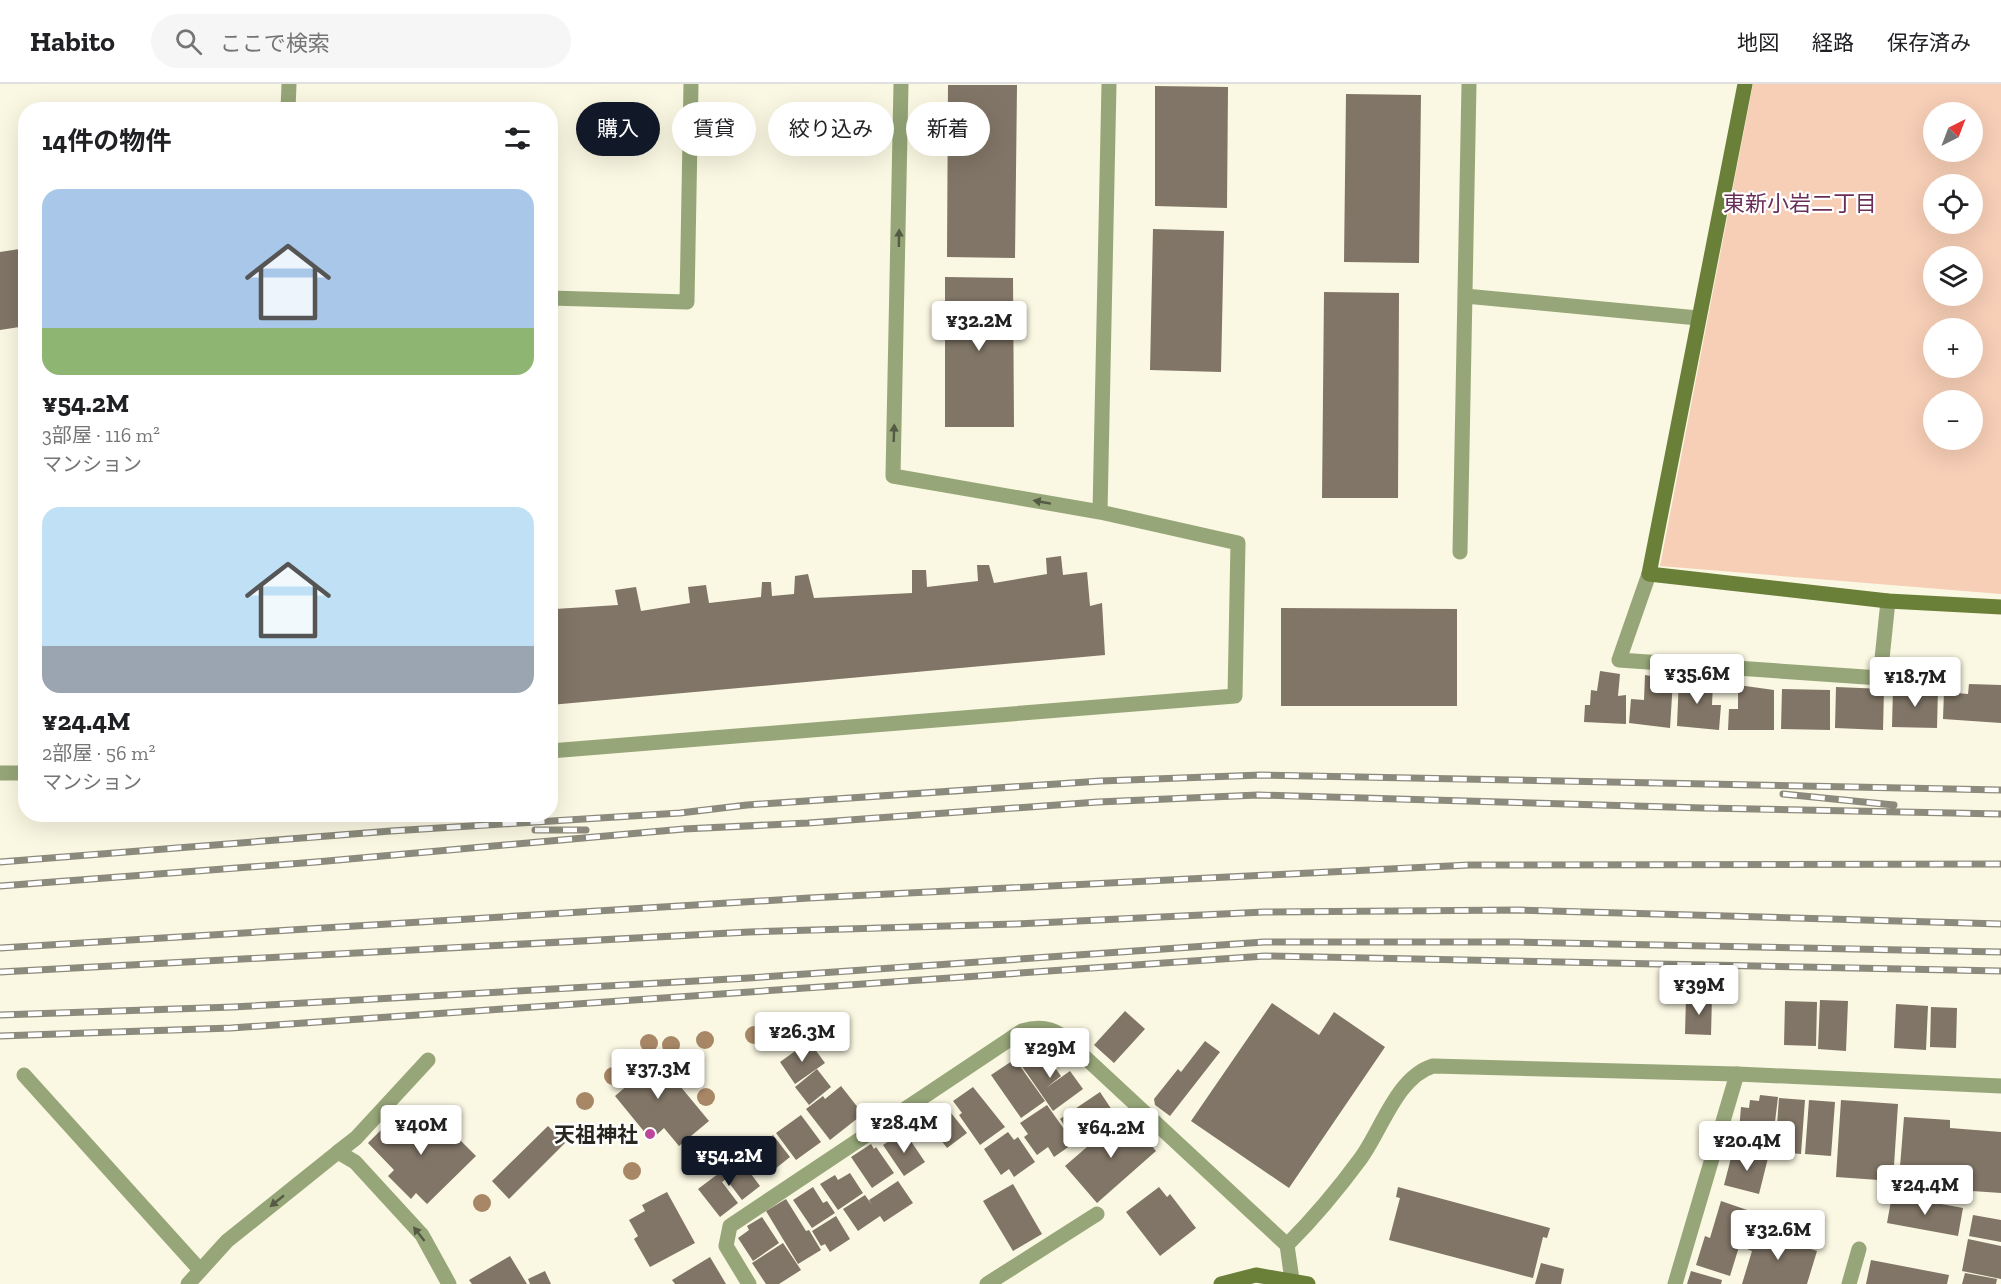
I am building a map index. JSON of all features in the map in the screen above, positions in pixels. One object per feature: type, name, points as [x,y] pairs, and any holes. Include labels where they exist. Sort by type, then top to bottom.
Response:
[{"type":"street","points":[[288,102],[289,84]]},
{"type":"street","points":[[558,298],[687,302],[691,84]]},
{"type":"street","points":[[558,750],[1235,696],[1238,543],[1100,512],[893,476],[901,84]]},
{"type":"street","points":[[1100,512],[1109,84]]},
{"type":"street","points":[[1460,552],[1469,84]]},
{"type":"street","points":[[1744,84],[1649,574],[1619,660],[1880,678],[1888,601]]},
{"type":"street","points":[[1465,296],[1698,318]]},
{"type":"street","points":[[1649,574],[1888,601],[2001,607]]},
{"type":"street","points":[[0,773],[18,773]]},
{"type":"street","points":[[749,1284],[726,1246],[730,1226],[1022,1031],[1036,1028],[1055,1031],[1061,1035],[1287,1245],[1292,1280]]},
{"type":"street","points":[[188,1284],[227,1241],[356,1138],[428,1060]]},
{"type":"street","points":[[1287,1245],[1317,1214],[1362,1157],[1407,1082],[1423,1069],[1433,1066],[1737,1074],[2001,1086]]},
{"type":"street","points":[[1676,1284],[1737,1074]]},
{"type":"street","points":[[24,1075],[200,1270]]},
{"type":"street","points":[[339,1152],[356,1162],[422,1235],[449,1284]]},
{"type":"street","points":[[987,1284],[1096,1214]]},
{"type":"street","points":[[1849,1284],[1859,1249]]},
{"type":"street","points":[[1221,1284],[1256,1275],[1308,1284]]},
{"type":"shaded area","points":[[1753,84],[2001,84],[2001,594],[1660,566]]},
{"type":"building","points":[[948,85],[1017,85],[1015,258],[947,257],[948,156],[990,156],[990,102],[948,102]]},
{"type":"building","points":[[1155,86],[1228,87],[1227,208],[1155,206]]},
{"type":"building","points":[[1346,94],[1421,95],[1419,263],[1344,262]]},
{"type":"building","points":[[1153,229],[1224,231],[1221,372],[1150,370]]},
{"type":"building","points":[[18,249],[18,327],[0,330],[0,252]]},
{"type":"building","points":[[945,277],[1013,278],[1014,427],[945,427]]},
{"type":"building","points":[[1324,292],[1399,293],[1398,498],[1322,498]]},
{"type":"building","points":[[1061,556],[1063,575],[1087,572],[1090,606],[1102,603],[1105,655],[558,704],[558,609],[618,605],[615,590],[636,587],[641,611],[690,603],[688,587],[706,585],[709,603],[761,597],[762,582],[771,582],[772,596],[794,594],[795,576],[808,574],[814,598],[912,593],[912,570],[926,570],[927,587],[978,581],[977,565],[989,565],[994,583],[1047,574],[1046,558]]},
{"type":"building","points":[[1281,608],[1457,609],[1457,706],[1281,706]]},
{"type":"building","points":[[1600,671],[1620,674],[1618,696],[1626,695],[1626,724],[1584,722],[1585,705],[1590,705],[1591,690],[1597,691]]},
{"type":"building","points":[[1645,675],[1673,680],[1670,728],[1629,723],[1631,699],[1644,700]]},
{"type":"building","points":[[1679,677],[1713,682],[1712,705],[1721,705],[1719,730],[1677,726]]},
{"type":"building","points":[[1969,684],[2001,685],[2001,723],[1943,719],[1944,692],[1968,694]]},
{"type":"building","points":[[1738,685],[1774,690],[1774,730],[1728,730],[1729,709],[1738,709]]},
{"type":"building","points":[[1836,687],[1884,689],[1883,730],[1835,728]]},
{"type":"building","points":[[1893,687],[1938,688],[1937,728],[1892,727]]},
{"type":"building","points":[[1782,689],[1830,690],[1830,730],[1781,729]]},
{"type":"building","points":[[1686,997],[1712,997],[1711,1035],[1685,1034]]},
{"type":"building","points":[[1820,1000],[1848,1001],[1846,1051],[1818,1049]]},
{"type":"building","points":[[1785,1001],[1817,1002],[1816,1046],[1784,1045]]},
{"type":"building","points":[[1272,1003],[1319,1035],[1334,1012],[1385,1047],[1289,1188],[1191,1121]]},
{"type":"building","points":[[1896,1004],[1928,1006],[1926,1050],[1894,1048]]},
{"type":"building","points":[[1931,1007],[1957,1008],[1956,1048],[1930,1047]]},
{"type":"building","points":[[1125,1011],[1145,1029],[1114,1063],[1094,1045]]},
{"type":"building","points":[[809,1041],[825,1063],[795,1084],[780,1062]]},
{"type":"building","points":[[1205,1041],[1220,1052],[1170,1116],[1155,1105],[1154,1099],[1178,1069],[1181,1072]]},
{"type":"building","points":[[647,1046],[709,1121],[679,1146],[664,1128],[651,1140],[615,1096],[630,1083],[618,1070]]},
{"type":"building","points":[[1040,1047],[1061,1076],[1046,1088],[1070,1071],[1083,1089],[1053,1111],[1019,1062]]},
{"type":"building","points":[[1015,1059],[1045,1101],[1021,1118],[991,1075]]},
{"type":"building","points":[[817,1069],[831,1087],[809,1105],[795,1087]]},
{"type":"building","points":[[841,1086],[863,1114],[830,1140],[806,1109],[823,1096],[825,1099]]},
{"type":"building","points":[[973,1087],[1005,1127],[980,1145],[959,1115],[962,1113],[953,1101]]},
{"type":"building","points":[[1100,1092],[1116,1116],[1076,1142],[1060,1119]]},
{"type":"building","points":[[1760,1095],[1778,1097],[1772,1147],[1738,1142],[1741,1107],[1749,1108],[1750,1100],[1759,1101]]},
{"type":"building","points":[[1779,1098],[1805,1100],[1801,1154],[1775,1152]]},
{"type":"building","points":[[1809,1100],[1835,1102],[1831,1156],[1805,1154]]},
{"type":"building","points":[[1841,1100],[1898,1104],[1893,1181],[1836,1177]]},
{"type":"building","points":[[944,1104],[967,1133],[947,1148],[925,1119]]},
{"type":"building","points":[[1047,1105],[1074,1143],[1054,1157],[1048,1147],[1037,1155],[1024,1137],[1028,1134],[1020,1123]]},
{"type":"building","points":[[400,1111],[421,1132],[437,1117],[476,1156],[427,1204],[416,1193],[411,1199],[388,1176],[394,1170],[368,1143]]},
{"type":"building","points":[[1125,1114],[1156,1151],[1097,1203],[1065,1166]]},
{"type":"building","points":[[801,1115],[821,1142],[796,1160],[776,1133]]},
{"type":"building","points":[[1904,1117],[1950,1120],[1950,1128],[2001,1132],[2001,1193],[1943,1189],[1944,1182],[1899,1179]]},
{"type":"building","points":[[548,1126],[565,1143],[509,1199],[492,1181]]},
{"type":"building","points":[[904,1131],[925,1162],[904,1176],[883,1145]]},
{"type":"building","points":[[1008,1132],[1014,1140],[1018,1137],[1035,1162],[1014,1177],[1009,1169],[1001,1175],[984,1149]]},
{"type":"building","points":[[773,1135],[790,1157],[770,1173],[753,1151]]},
{"type":"building","points":[[871,1144],[874,1149],[876,1147],[894,1173],[872,1188],[851,1157]]},
{"type":"building","points":[[1752,1149],[1769,1154],[1759,1194],[1724,1185],[1732,1154],[1749,1159]]},
{"type":"building","points":[[739,1158],[760,1186],[742,1200],[726,1179],[722,1182],[738,1203],[720,1217],[698,1189]]},
{"type":"building","points":[[850,1173],[863,1193],[838,1210],[820,1184],[835,1175],[838,1180]]},
{"type":"building","points":[[898,1181],[913,1203],[884,1222],[880,1216],[858,1231],[843,1209],[865,1195],[872,1205],[869,1200]]},
{"type":"building","points":[[1013,1184],[1042,1234],[1013,1251],[983,1201]]},
{"type":"building","points":[[813,1187],[823,1203],[827,1201],[835,1213],[812,1228],[793,1200]]},
{"type":"building","points":[[1159,1187],[1167,1197],[1170,1194],[1196,1228],[1160,1256],[1126,1212]]},
{"type":"building","points":[[1398,1187],[1550,1228],[1547,1238],[1543,1237],[1533,1278],[1389,1240],[1400,1198],[1396,1197]]},
{"type":"building","points":[[667,1192],[695,1243],[650,1267],[634,1239],[638,1236],[629,1220],[645,1211],[642,1205]]},
{"type":"building","points":[[1892,1195],[1963,1208],[1958,1236],[1887,1223]]},
{"type":"building","points":[[786,1199],[821,1250],[798,1264],[766,1211]]},
{"type":"building","points":[[1721,1201],[1750,1211],[1730,1276],[1696,1265],[1705,1236],[1710,1238]]},
{"type":"building","points":[[1973,1215],[2001,1220],[2001,1242],[1969,1236]]},
{"type":"building","points":[[836,1216],[850,1239],[830,1252],[825,1244],[821,1246],[812,1231]]},
{"type":"building","points":[[762,1217],[779,1243],[753,1261],[738,1238],[749,1230],[747,1226]]},
{"type":"building","points":[[1753,1230],[1817,1251],[1807,1284],[1742,1284],[1752,1251],[1747,1249]]},
{"type":"building","points":[[1968,1239],[2001,1246],[2001,1279],[1962,1271]]},
{"type":"building","points":[[783,1243],[801,1270],[779,1284],[766,1284],[752,1263]]},
{"type":"building","points":[[510,1256],[527,1284],[472,1284],[469,1280]]},
{"type":"building","points":[[710,1257],[726,1284],[675,1284],[672,1280]]},
{"type":"building","points":[[1871,1260],[1949,1275],[1947,1284],[1866,1284]]},
{"type":"building","points":[[1541,1263],[1564,1269],[1561,1284],[1535,1284]]},
{"type":"building","points":[[545,1271],[551,1284],[530,1284],[528,1279]]},
{"type":"building","points":[[1691,1271],[1722,1280],[1721,1284],[1687,1284]]},
{"type":"building","points":[[1965,1273],[1997,1279],[1996,1284],[1962,1284]]},
{"type":"railway","points":[[558,821],[680,813],[747,805],[1101,781],[1261,775],[2001,790]]},
{"type":"railway","points":[[1783,794],[1894,805]]},
{"type":"railway","points":[[0,886],[316,862],[684,829],[808,823],[1098,802],[1258,795],[2001,814]]},
{"type":"railway","points":[[0,862],[536,822]]},
{"type":"railway","points":[[535,830],[586,830]]},
{"type":"railway","points":[[0,948],[809,898],[1469,865],[2001,864]]},
{"type":"railway","points":[[0,972],[749,932],[1015,924],[1264,912],[1519,910],[2001,924]]},
{"type":"railway","points":[[0,1015],[233,1007],[749,978],[1264,942],[1517,942],[2001,952]]},
{"type":"railway","points":[[0,1036],[231,1028],[1265,956],[2001,971]]},
{"type":"place","name":"天祖神社","points":[[650,1134]]},
{"type":"district","name":"東新小岩二丁目","points":[[1800,203]]}]
